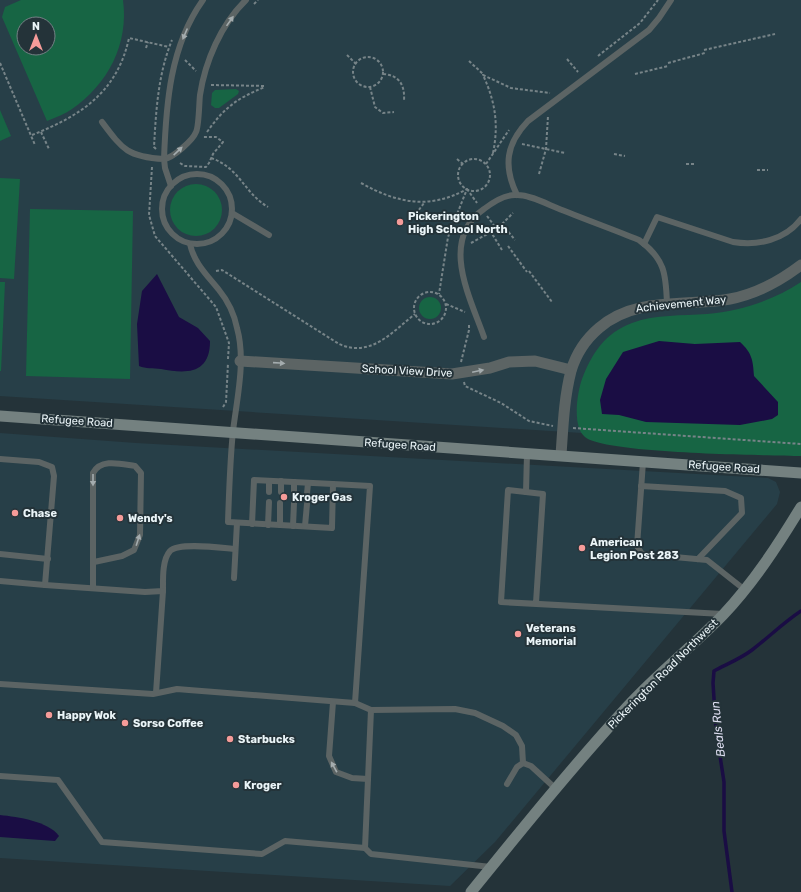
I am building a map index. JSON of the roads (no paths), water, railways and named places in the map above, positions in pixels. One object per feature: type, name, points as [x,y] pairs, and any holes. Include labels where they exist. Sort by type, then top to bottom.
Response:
[{"type":"main road","name":"Refugee Road","points":[[0,416],[801,472]]},
{"type":"main road","name":"Pickerington Road Northwest","points":[[471,892],[555,788],[628,705],[724,614],[745,590],[764,565],[801,507]]},
{"type":"street","name":"Achievement Way","points":[[561,455],[563,427],[572,370],[584,343],[608,320],[641,307],[716,301],[746,294],[777,282],[801,265]]},
{"type":"street","name":"School View Drive","points":[[240,361],[439,374],[462,374],[521,360],[535,361],[572,370]]},
{"type":"lane","points":[[171,186],[165,168],[167,158],[167,108],[174,66],[189,25],[203,0]]},
{"type":"lane","points":[[102,122],[119,144],[132,154],[153,158],[167,158],[176,154],[196,132],[204,78],[218,41],[227,23],[246,0]]},
{"type":"lane","points":[[517,195],[510,174],[508,161],[510,147],[517,133],[547,107],[649,30],[659,18],[670,0]]},
{"type":"lane","points":[[198,174],[219,182],[227,191],[231,202],[232,213],[229,224],[222,234],[213,241],[202,244],[190,244],[180,240],[171,233],[164,223],[162,212],[163,200],[171,186],[176,181],[186,176],[198,174]]},
{"type":"lane","points":[[484,337],[463,275],[460,248],[462,236],[468,225],[482,210],[505,197],[517,195],[534,199],[601,225],[644,244],[658,257],[663,267],[666,278],[667,304]]},
{"type":"lane","points":[[232,213],[269,235]]},
{"type":"lane","points":[[644,244],[657,218],[743,244],[767,242],[790,230],[801,219]]},
{"type":"lane","points":[[190,244],[192,252],[203,273],[218,290],[233,313],[240,339],[240,361],[233,432],[228,522],[332,528],[333,484]]},
{"type":"lane","points":[[526,492],[527,454]]},
{"type":"lane","points":[[0,459],[39,462],[52,467],[54,476],[46,585]]},
{"type":"lane","points":[[643,462],[637,546],[642,554],[707,560],[745,590]]},
{"type":"lane","points":[[93,587],[93,474],[96,468],[104,463],[135,466],[142,473],[140,535],[134,550],[122,556],[94,562]]},
{"type":"lane","points":[[252,524],[254,480],[370,486],[355,704]]},
{"type":"lane","points":[[269,481],[269,492]]},
{"type":"lane","points":[[281,481],[281,492]]},
{"type":"lane","points":[[294,482],[294,493]]},
{"type":"lane","points":[[307,494],[308,483]]},
{"type":"lane","points":[[641,486],[725,491],[741,498],[742,512],[698,560]]},
{"type":"lane","points":[[536,603],[543,494],[508,490],[501,602],[724,614]]},
{"type":"lane","points":[[268,525],[269,502]]},
{"type":"lane","points":[[280,503],[280,525]]},
{"type":"lane","points":[[293,526],[294,503]]},
{"type":"lane","points":[[305,526],[307,504]]},
{"type":"lane","points":[[234,578],[237,523]]},
{"type":"lane","points":[[156,693],[165,561],[170,551],[179,546],[235,549]]},
{"type":"lane","points":[[0,554],[48,558]]},
{"type":"lane","points":[[0,581],[144,592],[163,591]]},
{"type":"lane","points":[[0,684],[156,693],[177,689],[355,704],[372,710],[455,709],[475,712],[503,726],[516,735],[522,746],[523,763]]},
{"type":"lane","points":[[334,702],[329,756],[331,764],[336,772],[352,778],[368,779]]},
{"type":"lane","points":[[365,848],[372,710]]},
{"type":"lane","points":[[523,763],[531,766],[555,788]]},
{"type":"lane","points":[[507,784],[517,767],[523,763]]},
{"type":"lane","points":[[0,776],[58,780],[102,842],[262,854],[285,841],[365,848],[372,854],[491,867]]},
{"type":"waterway","name":"Beals Run","points":[[732,892],[724,831],[724,782],[716,730],[713,683],[714,671],[747,653],[801,611]]},
{"type":"place","name":"Pickerington High School North","points":[[400,222]]},
{"type":"place","name":"Kroger Gas","points":[[284,497]]},
{"type":"place","name":"Chase","points":[[15,513]]},
{"type":"place","name":"Wendy's","points":[[120,518]]},
{"type":"place","name":"American Legion Post 283","points":[[582,548]]},
{"type":"place","name":"Veterans Memorial","points":[[518,634]]},
{"type":"place","name":"Happy Wok","points":[[49,715]]},
{"type":"place","name":"Sorso Coffee","points":[[125,723]]},
{"type":"place","name":"Starbucks","points":[[230,739]]},
{"type":"place","name":"Kroger","points":[[236,785]]}]
